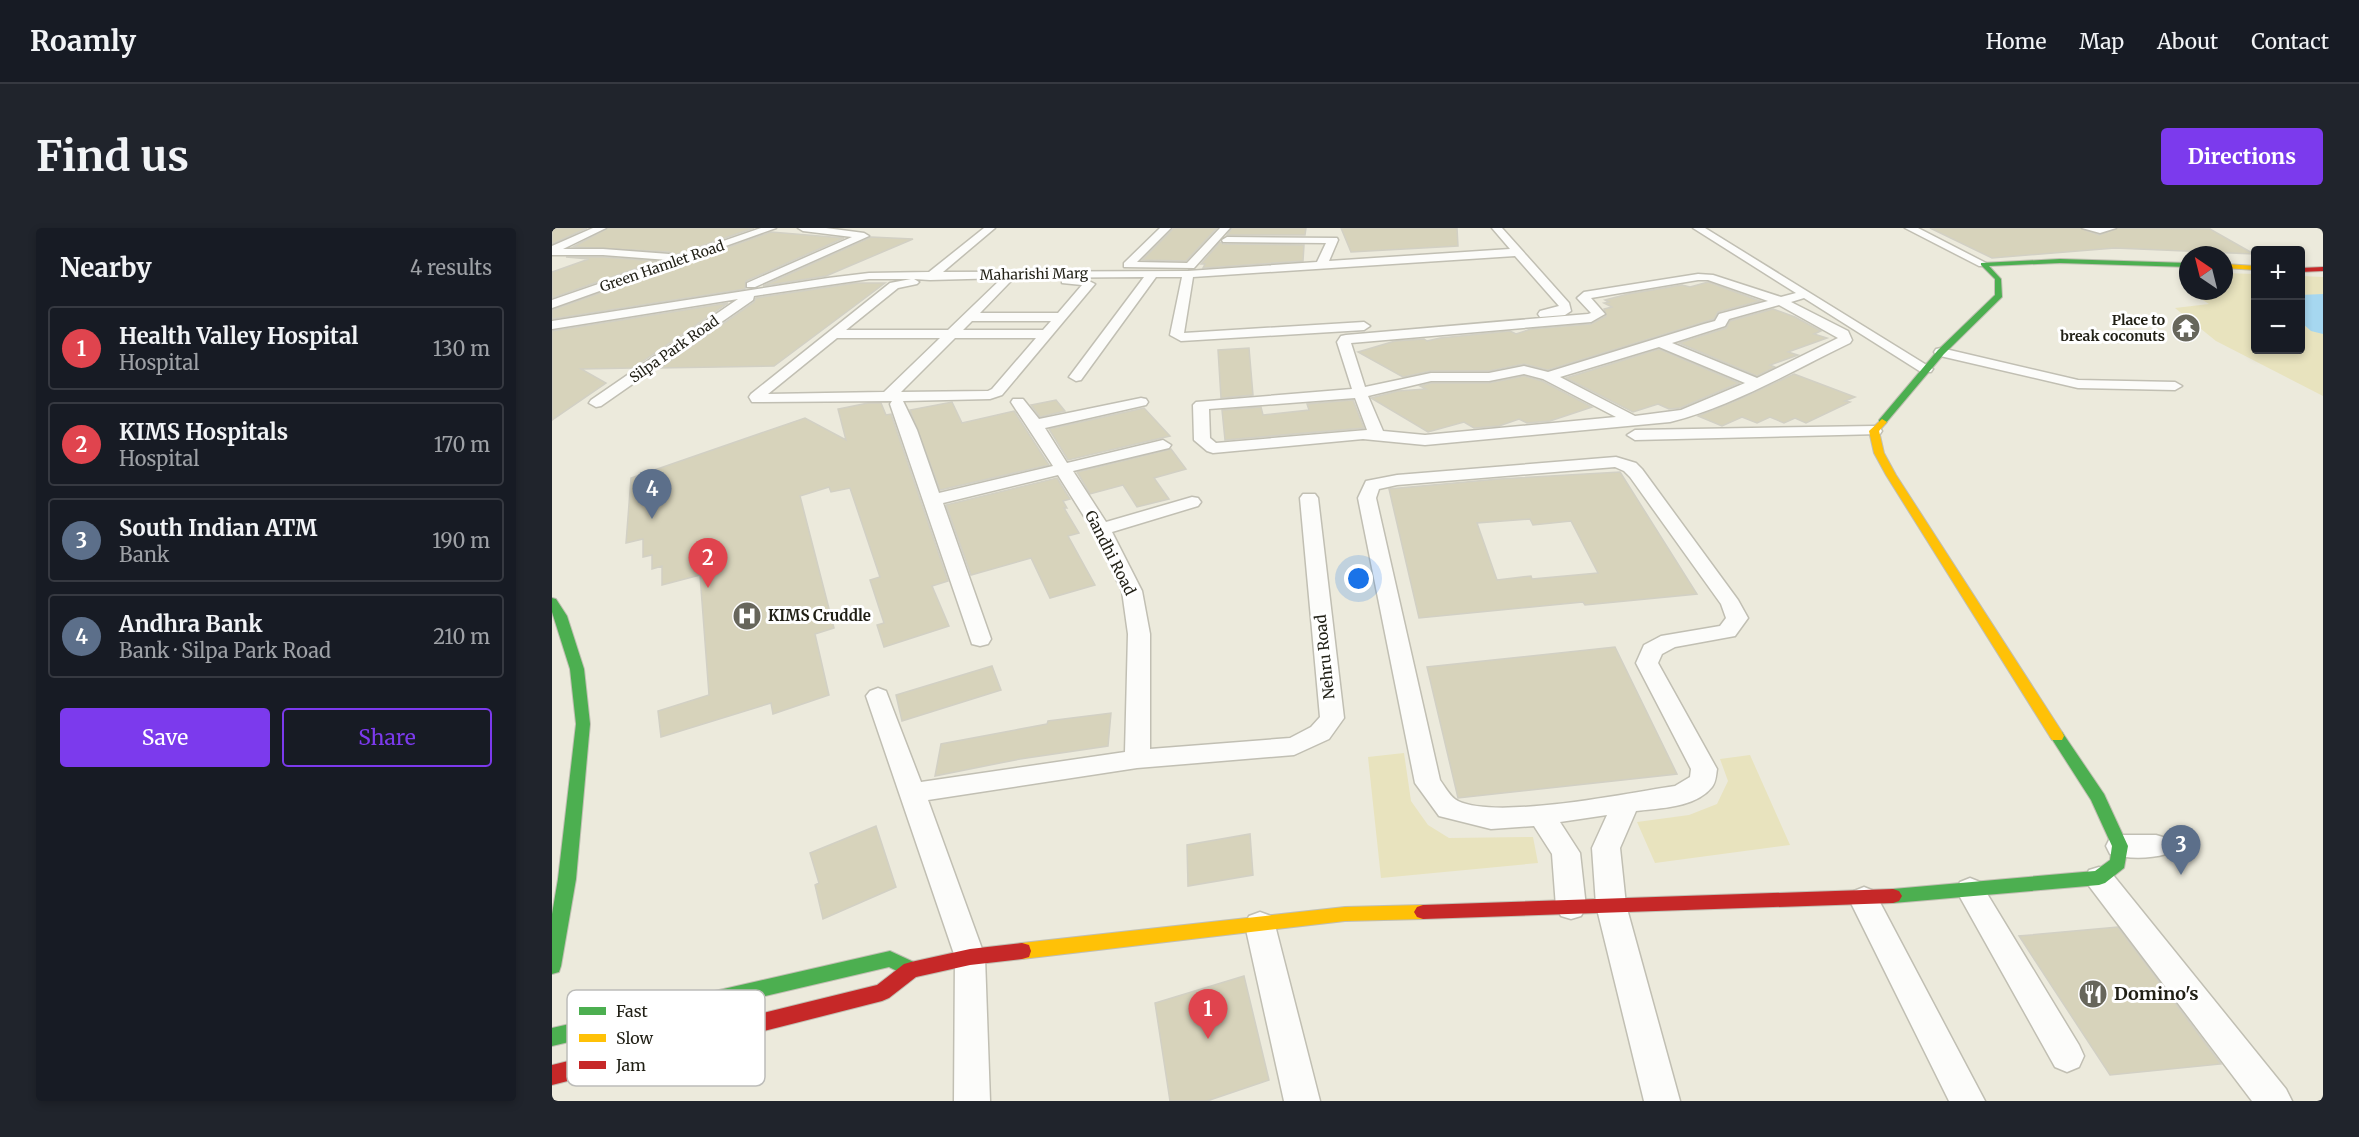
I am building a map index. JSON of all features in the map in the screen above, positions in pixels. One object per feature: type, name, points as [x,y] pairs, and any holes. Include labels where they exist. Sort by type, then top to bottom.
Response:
[{"type":"street","points":[[554,249],[601,228]]},
{"type":"street","name":"Green Hamlet Road","points":[[555,295],[754,228]]},
{"type":"street","name":"Green Hamlet Road","points":[[552,304],[771,228]]},
{"type":"street","points":[[716,300],[864,236],[803,228]]},
{"type":"street","points":[[930,277],[990,228]]},
{"type":"street","points":[[1100,273],[1150,235],[1166,228]]},
{"type":"street","points":[[1150,235],[1128,265],[1190,266],[1225,228]]},
{"type":"street","points":[[1497,228],[1520,252],[1530,264],[1565,306],[1565,311],[1186,338],[1176,335],[1188,279],[1366,268],[1530,264]]},
{"type":"street","points":[[1698,228],[1926,369]]},
{"type":"street","points":[[1398,454],[1656,433],[1874,431],[1941,352],[2000,295],[1998,279],[1983,264],[1910,228]]},
{"type":"street","points":[[2087,228],[2100,231],[2111,228]]},
{"type":"street","points":[[1227,240],[1333,240],[1321,266]]},
{"type":"street","points":[[1426,245],[1434,259]]},
{"type":"street","points":[[554,249],[669,257]]},
{"type":"street","name":"Maharishi Marg","points":[[1027,278],[1100,273],[1152,274],[1188,279],[1321,266],[1366,268],[1434,259],[1520,252]]},
{"type":"street","points":[[1983,264],[2090,261],[2179,265]]},
{"type":"street","points":[[2233,267],[2251,268]]},
{"type":"street","points":[[2305,270],[2323,269]]},
{"type":"street","points":[[1076,377],[1152,274]]},
{"type":"street","name":"Maharishi Marg","points":[[552,325],[869,276],[998,279]]},
{"type":"street","points":[[1377,435],[1360,393],[1344,342],[1353,337],[1591,318],[1599,314],[1583,298],[1588,295],[1698,277],[1709,277],[1774,299],[1843,333],[1845,340],[1757,383],[1679,415],[1632,420],[1425,440],[1377,435],[1213,448],[1202,440],[1201,405],[1360,393],[1431,377],[1496,376],[1524,370],[1548,376],[1632,420]]},
{"type":"street","points":[[1027,278],[1088,282],[1089,284],[997,392],[990,395],[893,401],[757,399],[756,397],[898,283],[998,279],[1027,278]]},
{"type":"street","points":[[893,401],[951,334],[969,317],[998,279]]},
{"type":"street","points":[[1548,376],[1721,323],[1723,317],[1774,299],[1800,293]]},
{"type":"street","name":"Silpa Park Road","points":[[596,403],[752,294]]},
{"type":"street","points":[[969,317],[1061,317]]},
{"type":"street","points":[[834,334],[1046,334]]},
{"type":"street","points":[[1659,342],[1757,383]]},
{"type":"street","points":[[1941,352],[2078,384],[2175,386]]},
{"type":"street","points":[[893,401],[980,639]]},
{"type":"street","name":"Gandhi Road","points":[[1018,402],[1064,469],[1101,529],[1132,591],[1139,634],[1137,759]]},
{"type":"street","points":[[1035,425],[1141,402]]},
{"type":"street","points":[[765,1021],[882,992],[911,970],[970,957],[1345,914],[1864,899],[2099,878],[2118,863],[2120,846],[2098,798],[2031,697],[1891,475],[1879,453],[1874,431]]},
{"type":"street","points":[[931,500],[1163,446]]},
{"type":"street","points":[[1616,462],[1630,467],[1636,473],[1731,604],[1737,618],[1727,631],[1669,641],[1652,650],[1647,663],[1704,769],[1702,782],[1681,795],[1626,803],[1491,819],[1448,809],[1428,783],[1367,498],[1372,485],[1397,480],[1616,462]]},
{"type":"street","name":"Nehru Road","points":[[911,793],[1137,759],[1294,746],[1320,733],[1332,718],[1309,498]]},
{"type":"street","points":[[1101,529],[1192,502]]},
{"type":"street","points":[[552,602],[561,616],[577,669],[584,724],[567,879],[552,966]]},
{"type":"street","points":[[878,696],[970,957],[972,1101]]},
{"type":"street","points":[[1626,803],[1606,848],[1611,905],[1662,1101]]},
{"type":"street","points":[[1540,815],[1566,854],[1571,907]]},
{"type":"street","points":[[2120,846],[2157,846]]},
{"type":"street","points":[[2099,878],[2274,1101]]},
{"type":"street","points":[[1970,890],[2067,1056]]},
{"type":"street","points":[[1864,899],[1967,1101]]},
{"type":"street","points":[[1260,925],[1302,1101]]},
{"type":"street","points":[[756,990],[890,959],[911,970]]},
{"type":"street","points":[[552,1037],[567,1034]]},
{"type":"street","points":[[552,1075],[567,1071]]},
{"type":"shaded area","points":[[2233,273],[2251,274],[2251,354],[2305,354],[2305,276],[2323,277],[2323,396],[2216,341],[2175,308],[2209,304],[2203,300],[2233,300]]},
{"type":"shaded area","points":[[1404,753],[1411,801],[1428,825],[1449,838],[1533,837],[1538,863],[1381,878],[1368,757]]},
{"type":"shaded area","points":[[1750,755],[1790,845],[1655,863],[1637,822],[1689,815],[1717,804],[1728,781],[1720,759]]},
{"type":"water","points":[[2323,294],[2323,334],[2311,331],[2305,326],[2305,295]]},
{"type":"building","points":[[552,228],[587,228],[552,244]]},
{"type":"building","points":[[608,228],[754,228],[675,255],[669,252],[573,247]]},
{"type":"building","points":[[1174,228],[1217,228],[1186,261],[1142,260]]},
{"type":"building","points":[[1232,228],[1306,228],[1305,235],[1227,235]]},
{"type":"building","points":[[1341,228],[1457,228],[1458,246],[1351,252]]},
{"type":"building","points":[[1930,228],[2080,228],[2099,235],[2118,228],[2210,229],[2251,252],[2233,253],[2233,246],[2179,246],[2179,251],[2115,248],[1992,258]]},
{"type":"building","points":[[771,232],[844,238],[746,281],[745,289],[552,319],[552,310]]},
{"type":"building","points":[[871,237],[913,239],[826,276],[763,286]]},
{"type":"building","points":[[1220,242],[1223,244],[1304,245],[1303,261],[1203,268],[1205,264],[1201,264]]},
{"type":"building","points":[[566,257],[657,261],[552,298],[552,272],[589,259]]},
{"type":"building","points":[[1708,282],[1760,301],[1718,312],[1714,319],[1548,370],[1524,364],[1489,371],[1431,371],[1403,377],[1358,352],[1395,341],[1424,339],[1427,341],[1510,331],[1516,334],[1531,329],[1591,324],[1606,316],[1604,309],[1612,307],[1604,303],[1609,302],[1605,300],[1628,294],[1682,285],[1690,287]]},
{"type":"building","points":[[856,283],[885,283],[774,366],[660,368],[754,302],[756,298]]},
{"type":"building","points":[[728,303],[633,368],[581,369],[606,383],[552,420],[552,331]]},
{"type":"building","points":[[1773,309],[1795,317],[1821,331],[1814,334],[1827,338],[1788,352],[1798,355],[1770,365],[1775,367],[1757,376],[1679,343],[1726,328],[1730,321]]},
{"type":"building","points":[[1249,348],[1253,395],[1221,398],[1218,350]]},
{"type":"building","points":[[1659,349],[1739,383],[1680,408],[1669,409],[1658,404],[1633,412],[1566,378]]},
{"type":"building","points":[[1794,374],[1855,397],[1845,401],[1850,402],[1806,423],[1795,418],[1784,423],[1770,417],[1757,423],[1742,417],[1722,426],[1698,416],[1740,399]]},
{"type":"building","points":[[1524,376],[1542,381],[1592,407],[1550,421],[1527,423],[1519,419],[1499,426],[1474,428],[1464,422],[1428,432],[1371,398],[1398,391],[1426,389],[1420,386],[1431,383],[1489,383]]},
{"type":"building","points":[[1056,400],[1065,411],[1040,417],[1031,405]]},
{"type":"building","points":[[1353,400],[1364,428],[1225,440],[1222,410],[1261,407],[1263,415],[1309,410],[1307,404]]},
{"type":"building","points":[[952,402],[962,423],[1014,411],[1049,465],[940,490],[910,410]]},
{"type":"building","points":[[881,403],[886,415],[891,414],[948,581],[932,586],[949,626],[884,647],[877,625],[884,623],[870,580],[880,577],[850,488],[831,492],[829,487],[800,496],[834,628],[815,634],[829,695],[773,714],[771,703],[661,737],[658,711],[709,695],[700,575],[662,585],[662,566],[652,569],[652,555],[643,557],[643,539],[626,543],[631,478],[805,418],[846,440],[838,409]]},
{"type":"building","points":[[1144,408],[1170,436],[1068,460],[1049,429]]},
{"type":"building","points":[[1171,449],[1186,469],[1154,478],[1169,499],[1137,507],[1123,485],[1090,494],[1077,472]]},
{"type":"building","points":[[1620,472],[1697,594],[1585,605],[1583,602],[1419,618],[1389,489],[1499,479]],"holes":[[[1530,519],[1533,525],[1571,521],[1598,573],[1497,580],[1477,523]]]},
{"type":"building","points":[[1057,478],[1070,499],[1063,501],[1067,508],[1064,508],[1079,533],[1068,536],[1095,585],[1050,598],[1031,558],[971,575],[946,505]]},
{"type":"building","points":[[1615,647],[1677,774],[1458,798],[1427,667]]},
{"type":"building","points":[[992,666],[1001,690],[902,721],[896,695]]},
{"type":"building","points":[[1111,713],[1108,746],[1020,759],[935,776],[941,744],[1047,724],[1048,721]]},
{"type":"building","points":[[876,826],[896,887],[823,919],[815,885],[819,883],[810,853]]},
{"type":"building","points":[[1250,834],[1253,875],[1188,886],[1187,845]]},
{"type":"building","points":[[2118,927],[2221,1064],[2110,1075],[2019,936]]},
{"type":"building","points":[[1244,976],[1269,1080],[1207,1101],[1170,1101],[1155,1003]]},
{"type":"traffic: fast","points":[[1882,422],[1941,352],[1999,295],[1998,279],[1983,264],[2060,261],[2179,265]]},
{"type":"traffic: fast","points":[[552,602],[561,616],[577,669],[583,724],[567,879],[552,966]]},
{"type":"traffic: fast","points":[[1893,896],[2099,878],[2118,863],[2120,846],[2098,798],[2057,736]]},
{"type":"traffic: fast","points":[[756,990],[890,959],[911,970]]},
{"type":"traffic: fast","points":[[552,1037],[567,1034]]},
{"type":"traffic: slow","points":[[2233,267],[2251,268]]},
{"type":"traffic: slow","points":[[1882,422],[1874,431],[1879,453],[1891,475],[2057,736]]},
{"type":"traffic: slow","points":[[1022,951],[1345,914],[1423,912]]},
{"type":"traffic: jam","points":[[2305,270],[2323,269]]},
{"type":"traffic: jam","points":[[1423,912],[1893,896]]},
{"type":"traffic: jam","points":[[765,1021],[882,992],[911,970],[970,957],[1022,951]]},
{"type":"traffic: jam","points":[[552,1075],[567,1071]]},
{"type":"place","name":"Place to break coconuts","points":[[2186,328]]},
{"type":"place","name":"Andhra Bank","points":[[652,519]]},
{"type":"place","name":"KIMS Hospitals","points":[[708,588]]},
{"type":"place","name":"KIMS Cruddle","points":[[747,616]]},
{"type":"place","name":"South Indian ATM","points":[[2181,875]]},
{"type":"place","name":"Domino's","points":[[2093,994]]},
{"type":"place","name":"Health Valley Hospital","points":[[1208,1039]]}]
